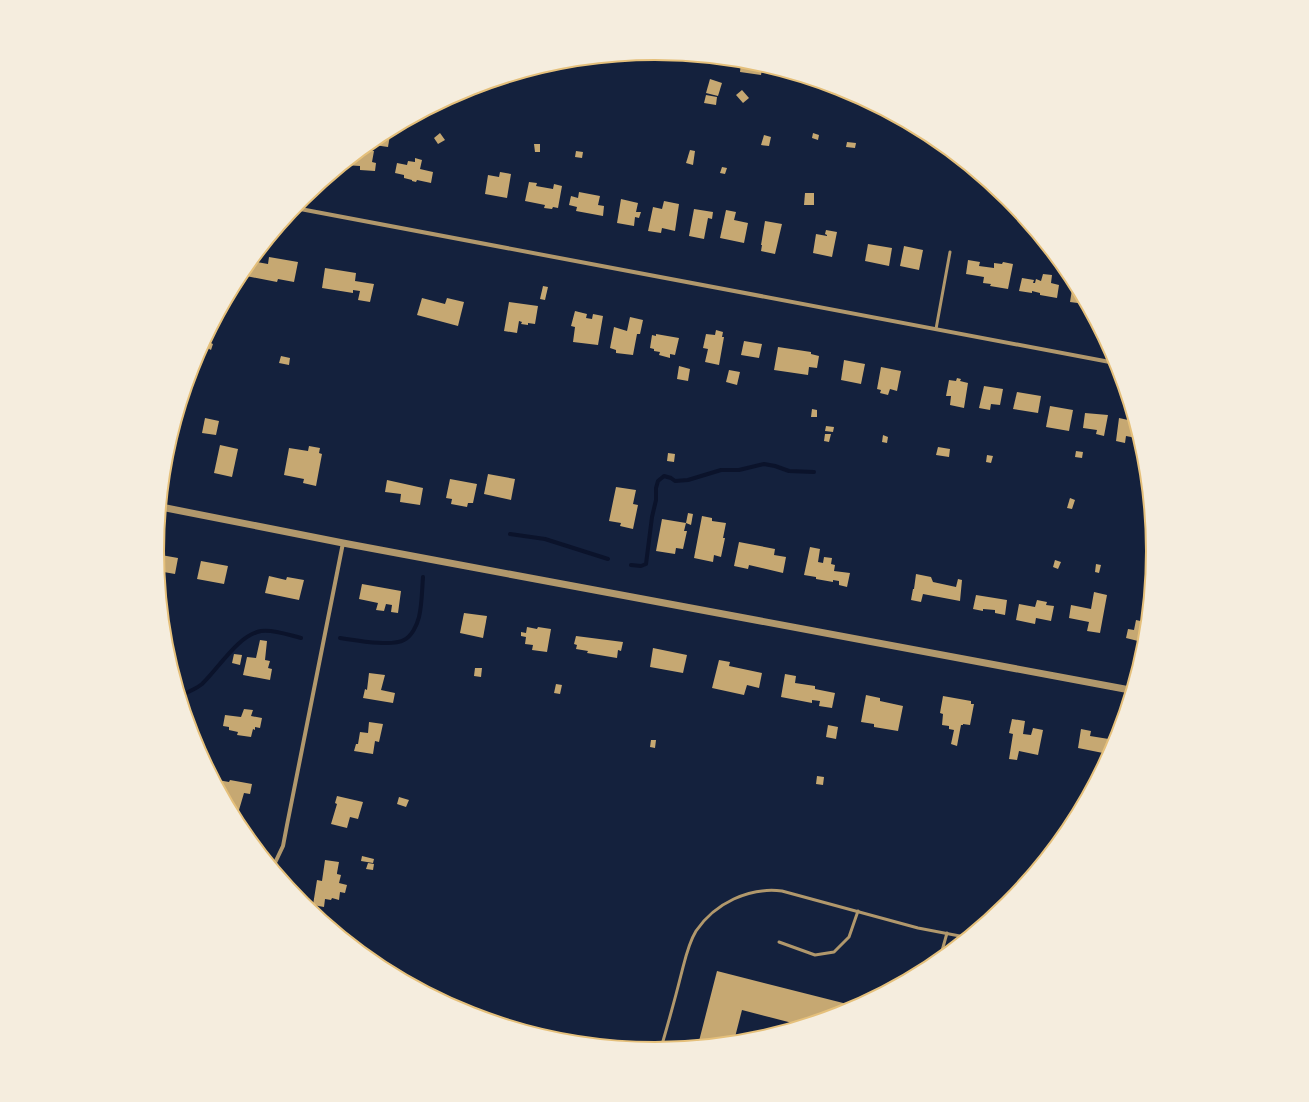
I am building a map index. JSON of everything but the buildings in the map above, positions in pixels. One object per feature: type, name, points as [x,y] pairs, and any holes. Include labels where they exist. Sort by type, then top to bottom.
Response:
[{"type":"street","points":[[302,209],[1107,362]]},
{"type":"street","points":[[166,508],[343,543],[1125,689]]},
{"type":"street","points":[[275,862],[282,846],[288,825],[343,543]]},
{"type":"lane","points":[[936,329],[950,252]]},
{"type":"lane","points":[[663,1042],[688,949],[695,932],[717,909],[742,895],[769,889],[782,891],[918,928],[959,936]]},
{"type":"lane","points":[[779,942],[815,955],[834,952],[849,937],[858,911]]},
{"type":"lane","points":[[942,948],[946,933]]},
{"type":"waterway","points":[[631,565],[641,566],[646,564],[652,517],[656,500],[656,488],[658,481],[664,476],[675,481],[688,480],[721,470],[739,470],[764,464],[789,471],[814,472]]},
{"type":"waterway","points":[[510,534],[545,539],[608,559]]},
{"type":"waterway","points":[[340,638],[382,643],[398,642],[407,638],[414,630],[419,617],[423,577]]},
{"type":"waterway","points":[[185,694],[202,684],[229,653],[244,639],[252,634],[261,631],[271,631],[301,638]]}]
